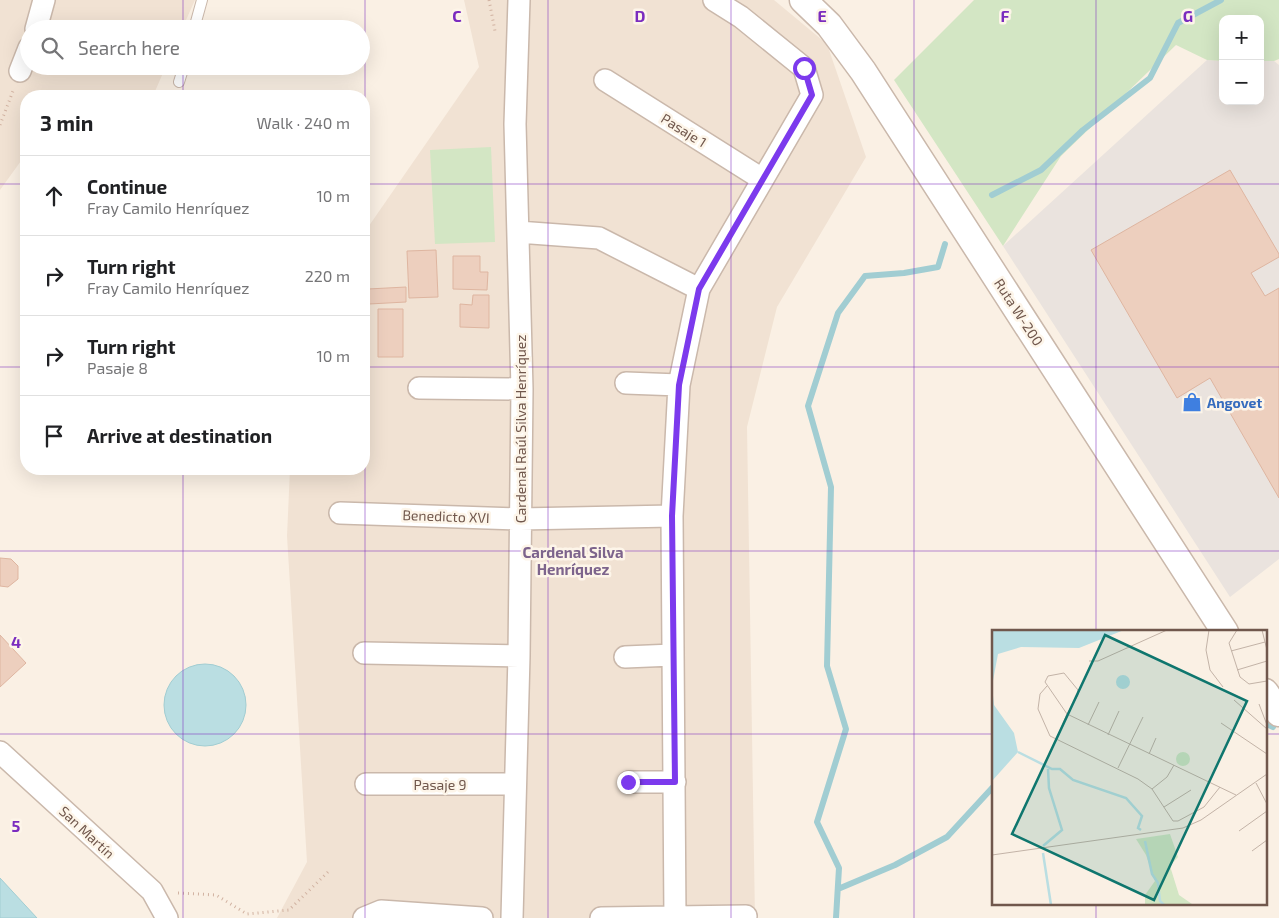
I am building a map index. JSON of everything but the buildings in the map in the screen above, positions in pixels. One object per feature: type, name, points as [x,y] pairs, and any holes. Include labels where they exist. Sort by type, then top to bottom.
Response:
[{"type":"street","points":[[38,20],[44,0]]},
{"type":"street","name":"Cardenal Raúl Silva Henríquez","points":[[512,918],[519,656],[522,389],[515,124],[519,0]]},
{"type":"street","points":[[676,917],[672,516],[679,385],[699,289],[812,95],[804,68],[741,17],[714,0]]},
{"type":"street","name":"Ruta W-200","points":[[803,0],[829,26],[863,71],[1223,630]]},
{"type":"street","name":"Pasaje 1","points":[[605,80],[762,179]]},
{"type":"street","points":[[518,232],[599,238],[699,289]]},
{"type":"street","points":[[626,383],[679,385]]},
{"type":"street","points":[[419,388],[522,389]]},
{"type":"street","name":"Benedicto XVI","points":[[340,513],[520,519],[672,516]]},
{"type":"street","points":[[364,653],[519,656]]},
{"type":"street","points":[[625,657],[673,655]]},
{"type":"street","points":[[1266,694],[1279,713]]},
{"type":"street","name":"San Martín","points":[[0,752],[152,891],[167,918]]},
{"type":"street","points":[[628,782],[675,782]]},
{"type":"street","name":"Pasaje 9","points":[[366,784],[515,784]]},
{"type":"street","points":[[373,915],[482,918]]},
{"type":"street","points":[[601,918],[746,916]]},
{"type":"lane","points":[[196,20],[202,0]]},
{"type":"lane","points":[[179,82],[181,75]]},
{"type":"path","points":[[0,125],[20,71]]},
{"type":"path","points":[[152,891],[216,895],[247,914],[289,910],[330,870]]},
{"type":"shaded area","points":[[0,0],[195,0],[186,20],[20,20],[20,75],[162,75],[156,90],[20,90],[20,162],[0,190]]},
{"type":"shaded area","points":[[464,0],[774,0],[827,44],[866,157],[777,307],[747,427],[755,918],[277,918],[307,862],[287,536],[290,475],[370,475],[370,224],[479,67]]},
{"type":"shaded area","name":"Angovet","points":[[1207,60],[1219,61],[1219,105],[1264,105],[1264,61],[1274,61],[1279,65],[1279,559],[1230,597],[1003,246]]},
{"type":"green space","points":[[974,0],[1279,0],[1279,59],[1264,61],[1264,15],[1219,15],[1219,61],[1207,60],[1176,45],[1061,156],[1003,246],[894,80]]},
{"type":"green space","points":[[491,147],[495,242],[435,244],[430,150]]},
{"type":"water","points":[[205,664],[221,667],[234,676],[243,689],[246,705],[243,721],[234,734],[221,743],[205,746],[189,743],[176,734],[167,721],[164,705],[167,689],[176,676],[189,667]]},
{"type":"water","points":[[0,878],[37,918],[0,918]]},
{"type":"waterway","points":[[992,195],[1041,170],[1083,130],[1150,78],[1178,23],[1221,0]]},
{"type":"waterway","points":[[836,918],[839,868],[817,822],[846,729],[827,666],[831,487],[808,406],[838,313],[865,276],[904,273],[938,267],[945,244]]},
{"type":"waterway","points":[[1266,724],[1273,727]]},
{"type":"waterway","points":[[838,889],[895,865],[947,837],[992,788]]},
{"type":"place","name":"Angovet","points":[[1192,402]]},
{"type":"district","name":"Cardenal Silva Henríquez","points":[[573,560]]},
{"type":"route","points":[[628,782],[675,782],[672,516],[679,385],[699,289],[812,95],[804,68]]}]
